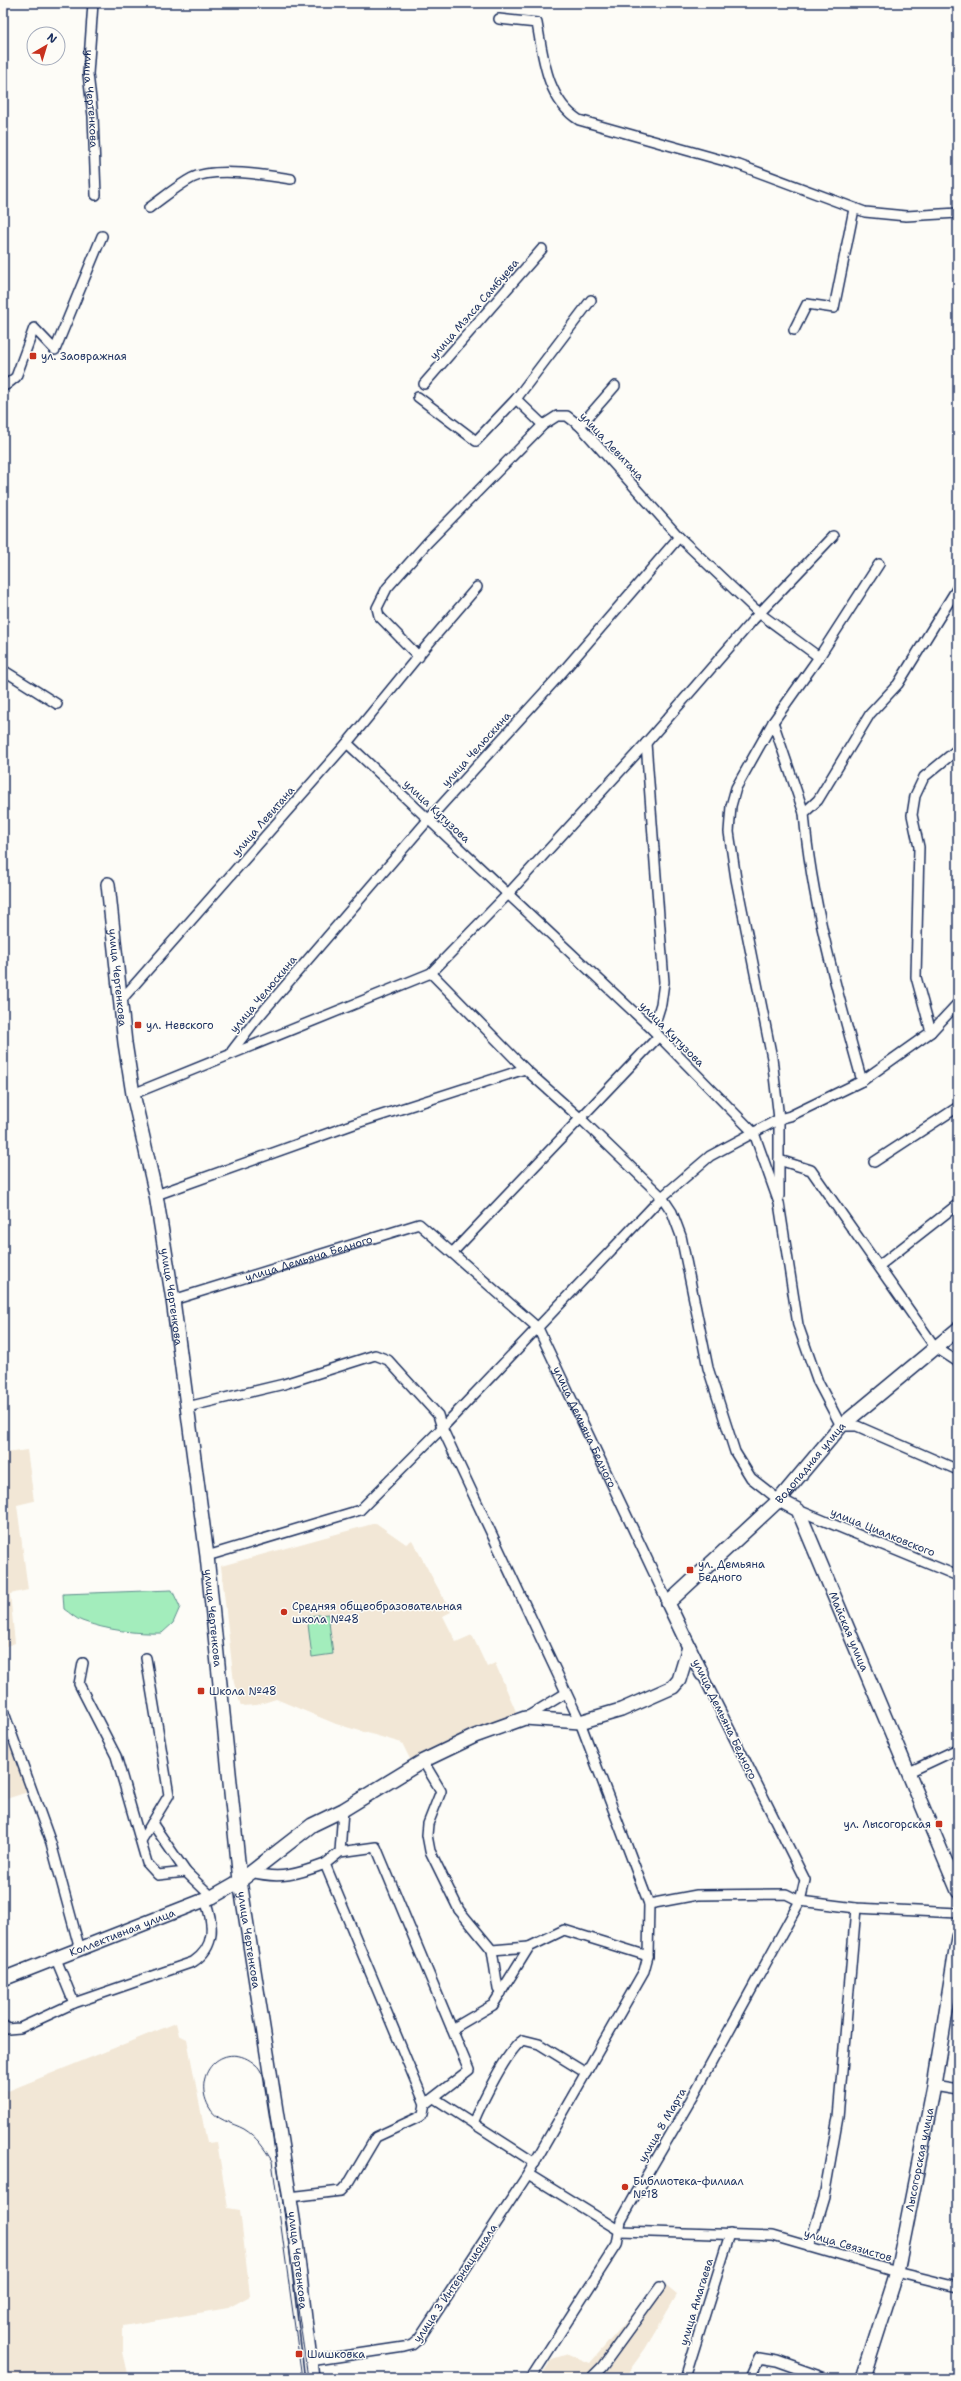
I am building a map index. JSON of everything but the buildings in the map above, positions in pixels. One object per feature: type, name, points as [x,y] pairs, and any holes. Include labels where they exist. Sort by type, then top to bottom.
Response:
[{"type":"street","name":"улица Чертенкова","points":[[93,3],[88,74],[93,116],[96,195]]},
{"type":"street","points":[[499,19],[537,23],[554,92],[566,112],[579,120],[739,165],[854,209],[866,212],[906,216],[958,213]]},
{"type":"street","points":[[149,208],[194,177],[215,173],[246,174],[291,179]]},
{"type":"street","points":[[794,330],[807,304],[834,308],[854,209]]},
{"type":"street","points":[[3,384],[6,385],[16,378],[34,328],[55,350],[102,236]]},
{"type":"street","name":"улица Мэлса Самбуева","points":[[424,384],[542,249]]},
{"type":"street","points":[[418,397],[476,441],[516,399],[591,300]]},
{"type":"street","points":[[580,426],[615,386]]},
{"type":"street","points":[[516,399],[543,425]]},
{"type":"street","name":"улица Левитана","points":[[419,657],[379,616],[377,608],[387,588],[457,511],[543,425],[556,416],[567,416],[580,426],[679,537],[759,613],[819,657]]},
{"type":"street","points":[[133,1094],[232,1052],[431,973],[508,894],[646,743],[759,613],[833,536]]},
{"type":"street","name":"улица Челюскина","points":[[232,1052],[255,1021],[428,820],[559,676],[679,537]]},
{"type":"street","points":[[779,1203],[779,1119],[772,1058],[736,879],[729,832],[731,806],[736,788],[773,722],[819,657],[879,564]]},
{"type":"street","points":[[804,813],[818,800],[870,714],[898,684],[958,586]]},
{"type":"street","name":"улица Левитана","points":[[122,999],[348,743],[477,587]]},
{"type":"street","points":[[3,670],[57,704]]},
{"type":"street","points":[[773,722],[804,813],[807,853],[843,1011],[862,1081]]},
{"type":"street","name":"улица Кутузова","points":[[348,743],[655,1034],[754,1133],[779,1203],[798,1324],[818,1382],[841,1426]]},
{"type":"street","points":[[453,1252],[581,1119],[655,1034],[664,982],[646,743]]},
{"type":"street","points":[[931,1032],[916,977],[919,847],[912,815],[915,796],[924,777],[958,749]]},
{"type":"street","name":"улица Чертенкова","points":[[108,884],[122,999],[125,1042],[133,1094],[156,1195],[173,1300],[207,1556],[240,1881],[289,2197],[312,2378]]},
{"type":"street","points":[[431,973],[525,1069],[581,1119],[662,1197],[672,1212],[681,1236],[708,1368],[735,1452],[751,1478],[779,1500],[798,1510]]},
{"type":"street","points":[[207,1556],[360,1510],[442,1428],[662,1197],[710,1156],[779,1119],[790,1116],[862,1081],[931,1032],[958,1003]]},
{"type":"street","points":[[156,1195],[354,1124],[525,1069]]},
{"type":"street","points":[[874,1162],[958,1107]]},
{"type":"street","points":[[779,1160],[811,1170],[935,1347],[958,1362]]},
{"type":"street","points":[[879,1266],[958,1204]]},
{"type":"street","name":"улица Демьяна Бедного","points":[[173,1300],[419,1224],[453,1252],[538,1328],[702,1674],[805,1880],[800,1901]]},
{"type":"street","name":"Водопадная улица","points":[[668,1603],[779,1500],[841,1426],[958,1329]]},
{"type":"street","points":[[187,1407],[284,1384],[375,1355],[388,1360],[438,1414],[442,1428],[580,1722],[649,1904],[697,1895],[786,1894],[800,1901],[856,1908],[958,1913]]},
{"type":"street","points":[[841,1426],[857,1426],[958,1470]]},
{"type":"street","name":"улица Циалковского","points":[[798,1510],[958,1576]]},
{"type":"street","name":"Майская улица","points":[[798,1510],[909,1772]]},
{"type":"street","points":[[525,1718],[580,1722],[621,1710],[673,1687],[679,1680],[689,1647]]},
{"type":"street","points":[[141,1842],[169,1795],[151,1697],[146,1658]]},
{"type":"street","points":[[83,1663],[79,1684],[116,1756],[147,1863],[158,1875],[186,1872]]},
{"type":"street","points":[[525,1718],[566,1693]]},
{"type":"street","points":[[3,1710],[51,1843],[80,1950]]},
{"type":"street","name":"Коллективная улица","points":[[3,1979],[208,1899],[240,1881],[312,1825],[343,1810],[423,1761],[475,1736],[525,1718]]},
{"type":"street","points":[[958,1749],[909,1772],[958,1891]]},
{"type":"street","points":[[423,1761],[441,1791],[428,1824],[427,1835],[430,1851],[459,1910],[492,1950],[498,1989],[501,1993]]},
{"type":"street","points":[[340,1852],[343,1810]]},
{"type":"street","points":[[3,2025],[8,2029],[20,2028],[74,2003],[105,1994],[125,1984],[178,1969],[202,1956],[208,1948],[213,1926],[208,1899],[186,1872],[152,1823]]},
{"type":"street","points":[[252,1872],[270,1877],[307,1871],[325,1864],[340,1852],[376,1847],[468,2070],[426,2104],[423,2114],[420,2117],[376,2137],[350,2181],[341,2191],[289,2197]]},
{"type":"street","points":[[325,1864],[426,2104]]},
{"type":"street","name":"улица 8 Марта","points":[[531,2378],[617,2244],[621,2221],[693,2096],[800,1901]]},
{"type":"street","name":"улица 3 Интернационала","points":[[310,2361],[412,2346],[419,2339],[535,2163],[644,1971],[648,1956],[649,1904]]},
{"type":"street","points":[[808,2247],[824,2197],[838,2117],[856,1908]]},
{"type":"street","points":[[492,1950],[529,1947],[564,1930],[648,1956]]},
{"type":"street","name":"Лысогорская улица","points":[[863,2378],[897,2272],[934,2086],[958,1937]]},
{"type":"street","points":[[452,2029],[494,2005],[529,1947]]},
{"type":"street","points":[[56,1959],[74,2003]]},
{"type":"street","points":[[473,2123],[483,2099],[511,2052],[517,2044],[524,2040],[539,2044],[586,2072]]},
{"type":"street","points":[[934,2086],[958,2090]]},
{"type":"street","points":[[434,2098],[535,2163]]},
{"type":"street","points":[[528,2174],[620,2231]]},
{"type":"street","name":"улица Связистов","points":[[620,2231],[773,2236],[897,2272],[958,2287]]},
{"type":"street","name":"улица Амагаева","points":[[686,2378],[730,2234]]},
{"type":"street","points":[[592,2378],[602,2367],[660,2287]]},
{"type":"street","points":[[750,2378],[759,2358],[777,2361],[825,2378]]},
{"type":"shaded area","points":[[3,1434],[6,1453],[27,1450],[34,1501],[17,1505],[28,1590],[10,1594],[15,1643],[3,1647]]},
{"type":"shaded area","points":[[376,1523],[406,1544],[412,1540],[451,1612],[443,1616],[456,1642],[472,1635],[487,1667],[495,1663],[518,1716],[413,1765],[402,1743],[336,1724],[276,1699],[257,1705],[241,1706],[234,1683],[221,1566]]},
{"type":"shaded area","points":[[3,1729],[28,1792],[3,1800]]},
{"type":"shaded area","points":[[176,2023],[179,2035],[187,2039],[207,2143],[217,2142],[228,2208],[240,2210],[250,2296],[228,2308],[123,2326],[123,2352],[129,2378],[3,2378],[3,2093]]},
{"type":"shaded area","points":[[661,2282],[677,2295],[645,2349],[624,2378],[540,2378],[552,2359],[568,2354],[590,2363]]},
{"type":"green space","points":[[172,1590],[180,1607],[173,1623],[162,1633],[142,1633],[101,1627],[80,1620],[64,1609],[63,1594]]},
{"type":"green space","points":[[328,1614],[333,1654],[312,1657],[307,1616]]},
{"type":"tram line","points":[[302,2378],[272,2161],[260,2143],[249,2132],[215,2115],[209,2107],[204,2094],[204,2082],[208,2071],[214,2063],[223,2057],[233,2055],[245,2058],[257,2066],[265,2080],[308,2378]]},
{"type":"place","name":"ул. Заовражная","points":[[33,356]]},
{"type":"place","name":"ул. Невского","points":[[138,1025]]},
{"type":"place","name":"ул. Демьяна Бедного","points":[[690,1570]]},
{"type":"place","name":"Средняя общеобразовательная школа №48","points":[[284,1612]]},
{"type":"place","name":"Школа №48","points":[[201,1691]]},
{"type":"place","name":"ул. Лысогорская","points":[[939,1824]]},
{"type":"place","name":"Библиотека-филиал №18","points":[[625,2187]]},
{"type":"place","name":"Шишковка","points":[[299,2354]]}]
